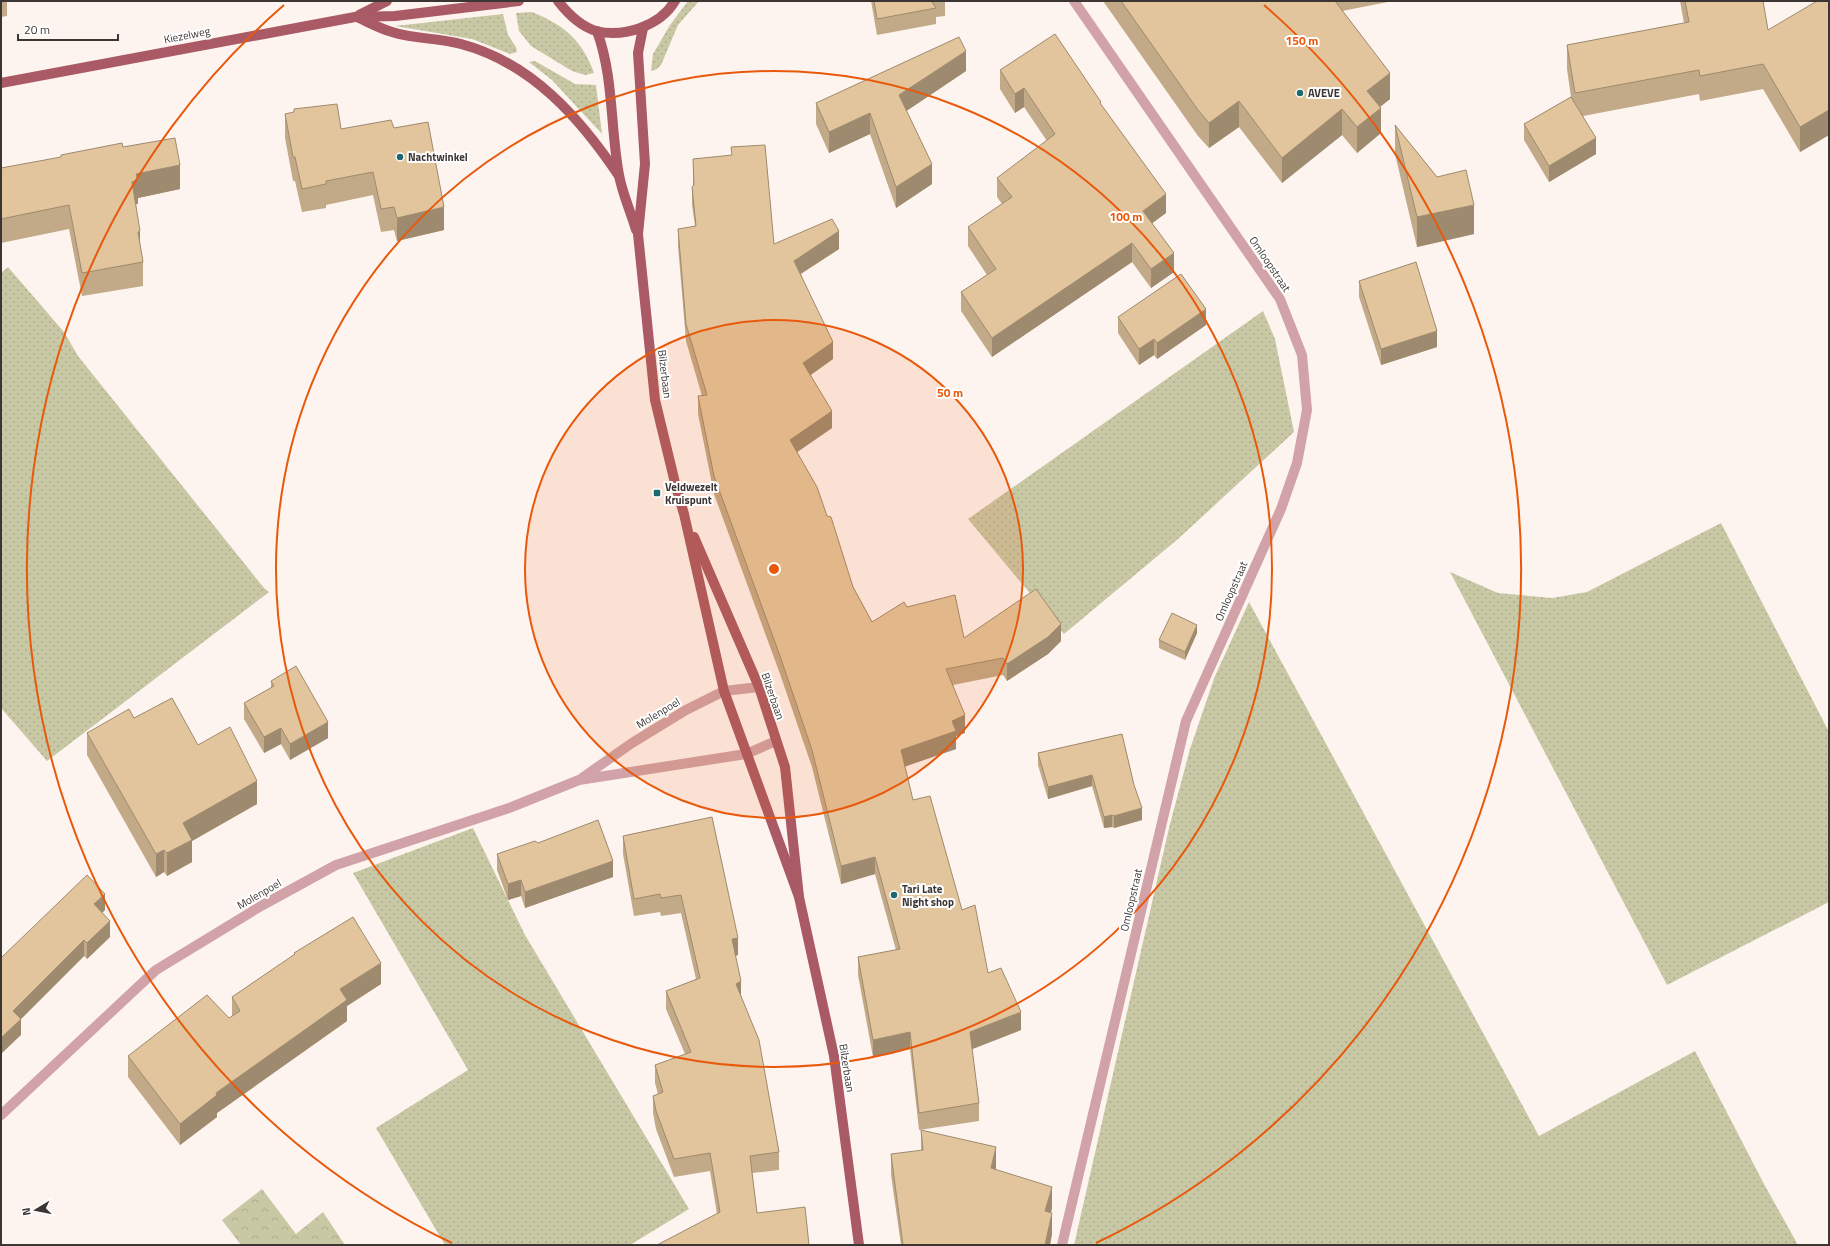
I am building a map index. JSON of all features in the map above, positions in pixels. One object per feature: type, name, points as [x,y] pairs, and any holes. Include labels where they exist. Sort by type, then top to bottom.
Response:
[{"type":"main road","name":"Kiezelweg","points":[[355,17],[387,1]]},
{"type":"main road","name":"Kiezelweg","points":[[1,83],[355,17],[395,16],[519,1]]},
{"type":"main road","points":[[558,1],[565,11],[575,19],[597,31],[620,32],[643,28],[663,15],[675,1]]},
{"type":"main road","points":[[355,17],[393,33],[461,44],[496,56],[518,69],[549,92],[580,123],[619,176]]},
{"type":"main road","name":"Bilzerbaan","points":[[643,28],[638,53],[644,164],[638,234],[655,400],[684,514],[724,691],[799,897]]},
{"type":"main road","name":"Bilzerbaan","points":[[597,31],[605,53],[619,176],[638,234]]},
{"type":"main road","name":"Bilzerbaan","points":[[684,514],[759,687],[785,767],[799,897],[834,1056],[858,1245]]},
{"type":"street","name":"Omloopstraat","points":[[1062,1245],[1186,721],[1281,509],[1297,463],[1307,410],[1302,355],[1280,299],[1074,1]]},
{"type":"street","name":"Molenpoel","points":[[1,1115],[156,970],[261,906],[336,865],[509,808],[579,780],[659,726],[686,710],[724,691],[759,687]]},
{"type":"street","name":"Molenpoel","points":[[579,780],[746,754],[776,741]]},
{"type":"green space","points":[[688,1],[699,1],[678,25],[661,65],[657,69],[651,71],[653,54],[670,25]]},
{"type":"green space","points":[[532,12],[554,22],[563,28],[584,51],[594,73],[585,75],[572,71],[531,46],[519,31],[516,13]]},
{"type":"green space","points":[[503,14],[508,35],[516,47],[517,52],[510,54],[472,39],[395,26]]},
{"type":"green space","points":[[535,61],[575,84],[596,85],[602,134],[552,80],[529,62]]},
{"type":"green space","points":[[8,267],[64,332],[78,356],[264,588],[269,592],[47,761],[1,708],[1,273]]},
{"type":"green space","points":[[1263,311],[1275,339],[1294,432],[1178,539],[1064,634],[968,519]]},
{"type":"green space","points":[[1721,523],[1829,732],[1829,902],[1667,985],[1450,572],[1498,593],[1552,598],[1587,592]]},
{"type":"green space","points":[[1249,602],[1539,1136],[1695,1051],[1764,1184],[1798,1245],[1074,1245],[1169,828],[1190,749],[1215,676]]},
{"type":"green space","points":[[473,828],[525,935],[689,1209],[630,1245],[445,1245],[376,1128],[468,1070],[353,873]]},
{"type":"green space","points":[[262,1189],[296,1234],[323,1212],[345,1245],[241,1245],[222,1220]]},
{"type":"building","points":[[874,1],[938,1],[932,2],[936,8],[877,19]]},
{"type":"building","name":"AVEVE","points":[[1121,1],[1335,1],[1390,73],[1367,91],[1381,108],[1357,127],[1342,109],[1282,158],[1239,101],[1209,123],[1198,110]]},
{"type":"building","points":[[1685,1],[1763,1],[1768,30],[1817,1],[1829,1],[1829,110],[1800,127],[1763,64],[1700,76],[1699,70],[1575,93],[1567,45],[1689,22]]},
{"type":"building","points":[[1055,34],[1101,102],[1100,103],[1166,194],[1143,211],[1174,253],[1151,269],[1132,243],[992,338],[961,292],[996,269],[968,227],[1012,197],[997,178],[1055,134],[1024,88],[1015,94],[1000,70]]},
{"type":"building","points":[[959,37],[966,51],[899,95],[932,164],[896,187],[870,113],[829,132],[816,103]]},
{"type":"building","points":[[1571,97],[1596,138],[1549,166],[1524,124]]},
{"type":"building","points":[[337,104],[341,129],[391,120],[394,128],[428,122],[444,207],[397,218],[394,207],[381,209],[373,172],[326,181],[326,184],[302,189],[295,157],[293,157],[285,114],[294,112],[294,109]]},
{"type":"building","points":[[1395,125],[1437,177],[1466,170],[1474,205],[1417,217]]},
{"type":"building","points":[[175,138],[180,165],[136,174],[138,180],[132,182],[140,231],[138,232],[143,262],[82,273],[69,205],[1,219],[1,168],[61,157],[61,155],[122,143],[123,147]]},
{"type":"building","points":[[765,145],[774,244],[832,219],[839,231],[794,261],[833,342],[803,363],[832,411],[790,440],[817,487],[827,516],[831,517],[853,587],[872,622],[904,602],[907,607],[955,595],[964,638],[1036,589],[1061,624],[1048,637],[1007,664],[1003,658],[946,669],[965,715],[952,721],[956,731],[901,750],[913,800],[930,796],[962,910],[975,905],[988,973],[1001,968],[1021,1012],[970,1032],[979,1103],[919,1113],[910,1032],[873,1040],[858,957],[900,949],[875,857],[841,866],[812,750],[780,656],[714,476],[698,396],[707,395],[686,324],[678,229],[696,226],[692,187],[694,185],[693,159],[732,155],[731,147]]},
{"type":"building","points":[[1416,262],[1437,331],[1381,349],[1359,281]]},
{"type":"building","points":[[1181,274],[1206,309],[1157,343],[1154,339],[1139,349],[1118,317]]},
{"type":"building","points":[[1172,613],[1197,625],[1185,652],[1159,640]]},
{"type":"building","points":[[296,666],[328,722],[290,744],[281,728],[264,737],[244,703],[274,686],[271,681]]},
{"type":"building","points":[[172,698],[198,745],[230,727],[257,781],[183,823],[192,840],[167,853],[164,850],[156,854],[87,733],[129,709],[134,718]]},
{"type":"building","points":[[1122,734],[1134,785],[1142,808],[1114,816],[1104,817],[1092,775],[1048,787],[1038,753]]},
{"type":"building","points":[[712,817],[738,938],[732,939],[741,981],[736,984],[759,1040],[779,1152],[750,1156],[757,1213],[805,1207],[809,1245],[657,1245],[720,1212],[710,1153],[674,1159],[656,1111],[653,1096],[663,1092],[655,1065],[691,1052],[666,991],[700,978],[681,895],[661,898],[660,894],[634,899],[623,836]]},
{"type":"building","points":[[598,820],[613,861],[525,892],[521,880],[508,884],[497,854],[535,841],[538,843]]},
{"type":"building","points":[[87,875],[105,894],[94,904],[110,921],[87,943],[84,940],[13,1011],[21,1019],[1,1038],[1,958]]},
{"type":"building","points":[[353,917],[381,963],[340,989],[347,1000],[216,1093],[217,1095],[180,1124],[128,1056],[207,995],[229,1018],[240,1011],[232,997],[295,954],[294,953]]},
{"type":"building","points":[[921,1130],[996,1147],[991,1168],[1052,1187],[1045,1211],[1052,1213],[1045,1245],[903,1245],[891,1154],[923,1150]]},
{"type":"place","name":"AVEVE","points":[[1300,93]]},
{"type":"place","name":"Nachtwinkel","points":[[400,157]]},
{"type":"place","name":"Veldwezelt Kruispunt","points":[[657,493]]},
{"type":"place","name":"Tari Late Night shop","points":[[894,895]]}]
